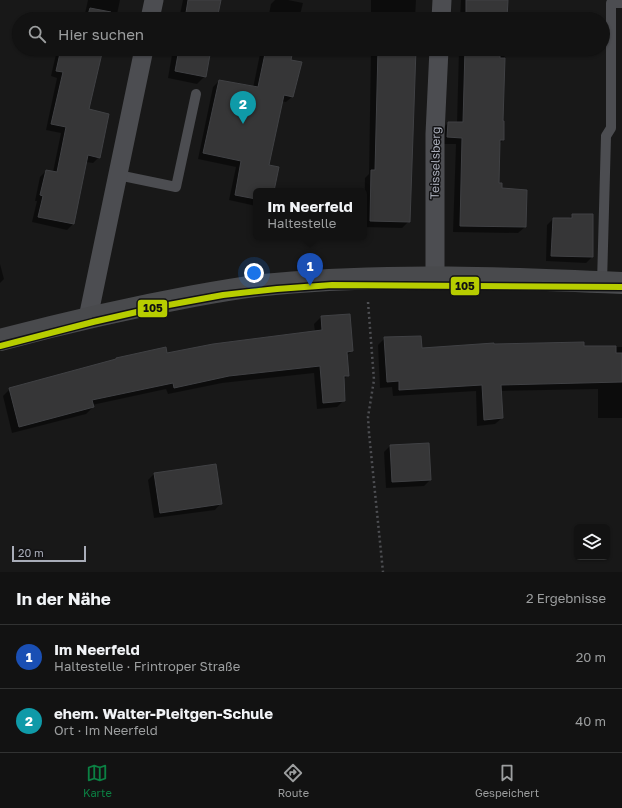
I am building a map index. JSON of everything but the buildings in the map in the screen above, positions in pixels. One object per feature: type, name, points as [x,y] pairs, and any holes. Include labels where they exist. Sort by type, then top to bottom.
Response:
[{"type":"main road","points":[[0,340],[153,303],[275,284],[366,279],[435,278],[612,283]]},
{"type":"street","points":[[151,12],[154,0]]},
{"type":"street","points":[[441,12],[442,0]]},
{"type":"street","points":[[88,318],[143,56]]},
{"type":"street","name":"Teisselsberg","points":[[435,278],[435,134],[439,56]]},
{"type":"lane","points":[[612,283],[606,136],[611,128],[612,3],[622,3]]},
{"type":"lane","points":[[118,175],[176,187],[196,94]]},
{"type":"path","points":[[366,279],[374,380],[368,418],[383,572]]},
{"type":"transit line","name":"105","points":[[0,346],[163,306],[223,295],[277,289],[332,285],[622,287]]},
{"type":"place","name":"ehem. Walter-Pleitgen-Schule","points":[[243,124]]},
{"type":"place","name":"Im Neerfeld","points":[[310,286]]}]
